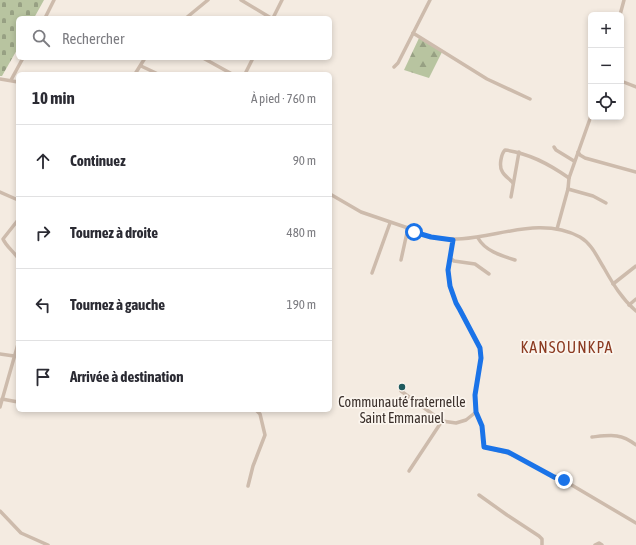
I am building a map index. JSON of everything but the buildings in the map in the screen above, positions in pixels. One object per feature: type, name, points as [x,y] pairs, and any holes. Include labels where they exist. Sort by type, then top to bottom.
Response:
[{"type":"street","points":[[46,16],[54,0]]},
{"type":"street","points":[[188,16],[208,0]]},
{"type":"street","points":[[241,0],[269,16]]},
{"type":"street","points":[[273,16],[282,0]]},
{"type":"street","points":[[394,67],[398,63],[430,0]]},
{"type":"street","points":[[621,12],[624,0]]},
{"type":"street","points":[[413,34],[487,79],[530,99]]},
{"type":"street","points":[[11,80],[22,60]]},
{"type":"street","points":[[136,72],[145,60]]},
{"type":"street","points":[[207,60],[228,72]]},
{"type":"street","points":[[246,72],[252,60]]},
{"type":"street","points":[[141,66],[154,72]]},
{"type":"street","points":[[0,79],[16,81]]},
{"type":"street","points":[[624,82],[636,87]]},
{"type":"street","points":[[557,229],[574,161],[590,120]]},
{"type":"street","points":[[554,147],[556,150],[574,161]]},
{"type":"street","points":[[514,183],[502,171],[502,158],[505,150],[519,152],[540,160],[569,178]]},
{"type":"street","points":[[511,197],[519,152]]},
{"type":"street","points":[[578,152],[585,158],[636,172]]},
{"type":"street","points":[[568,189],[593,196],[606,203]]},
{"type":"street","points":[[0,192],[16,199]]},
{"type":"street","points":[[332,195],[361,212],[431,237],[453,240],[478,238],[537,227],[557,229],[579,237],[590,245],[613,284],[636,312]]},
{"type":"street","points":[[16,222],[3,238],[7,246],[16,255]]},
{"type":"street","points":[[372,273],[390,223]]},
{"type":"street","points":[[401,260],[408,228]]},
{"type":"street","points":[[478,238],[480,242],[492,252],[516,260]]},
{"type":"street","points":[[453,240],[448,270],[450,286],[456,303],[480,348],[481,358],[475,389],[476,412],[482,426],[484,447],[508,452],[570,484],[636,523]]},
{"type":"street","points":[[450,258],[454,261],[475,264],[489,274]]},
{"type":"street","points":[[613,284],[636,266]]},
{"type":"street","points":[[629,305],[636,299]]},
{"type":"street","points":[[0,407],[16,350]]},
{"type":"street","points":[[0,354],[14,356]]},
{"type":"street","points":[[401,391],[442,421],[456,423],[466,420],[476,412]]},
{"type":"street","points":[[2,399],[16,402]]},
{"type":"street","points":[[248,486],[253,466],[265,435],[260,414],[258,412]]},
{"type":"street","points":[[409,471],[442,421]]},
{"type":"street","points":[[592,437],[611,434],[617,435],[636,445]]},
{"type":"street","points":[[479,495],[542,539],[542,545]]},
{"type":"street","points":[[0,511],[21,533],[48,545]]},
{"type":"street","points":[[595,545],[602,545]]},
{"type":"green space","points":[[0,0],[44,0],[35,16],[16,16],[16,52],[2,76],[0,76]]},
{"type":"green space","points":[[419,38],[442,52],[429,78],[404,70]]},
{"type":"place","name":"Communauté fraternelle Saint Emmanuel","points":[[402,387]]},
{"type":"district","name":"KANSOUNKPA","points":[[567,347]]},
{"type":"route","points":[[414,232],[431,237],[453,240],[448,270],[450,286],[456,303],[480,348],[481,353],[475,395],[476,412],[482,426],[484,447],[508,452],[554,477],[564,480]]}]
